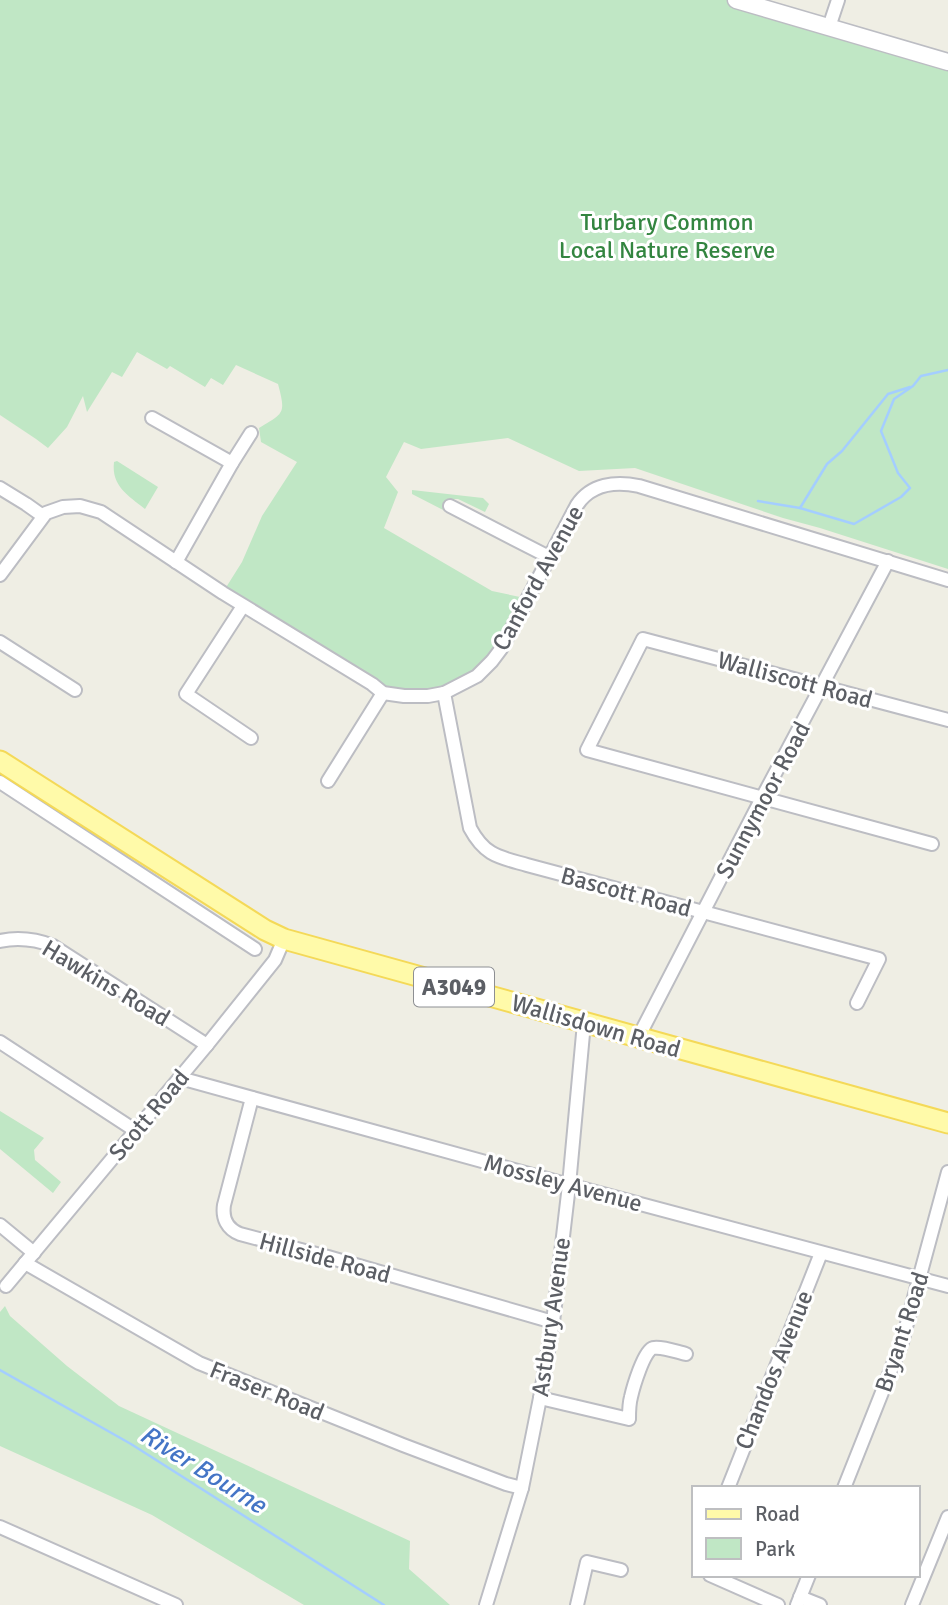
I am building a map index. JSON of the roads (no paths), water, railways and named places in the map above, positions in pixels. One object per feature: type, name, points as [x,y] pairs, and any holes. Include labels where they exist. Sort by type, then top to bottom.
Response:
[{"type":"main road","name":"Wallisdown Road","points":[[0,761],[265,930],[284,939],[948,1123]]},
{"type":"street","points":[[736,0],[948,62]]},
{"type":"street","points":[[829,27],[838,0]]},
{"type":"street","points":[[152,418],[232,463]]},
{"type":"street","points":[[176,562],[251,433]]},
{"type":"street","name":"Canford Avenue","points":[[43,516],[63,507],[80,506],[101,512],[243,606],[383,693],[416,696],[444,694],[477,676],[492,662],[584,496],[599,487],[620,483],[652,490],[948,580]]},
{"type":"street","points":[[0,488],[43,516],[0,575]]},
{"type":"street","points":[[450,506],[549,557]]},
{"type":"street","name":"Sunnymoor Road","points":[[638,1038],[888,561]]},
{"type":"street","points":[[243,606],[186,694],[251,738]]},
{"type":"street","name":"Walliscott Road","points":[[762,798],[587,750],[643,639],[948,720]]},
{"type":"street","points":[[0,642],[75,690]]},
{"type":"street","points":[[328,782],[383,693]]},
{"type":"street","name":"Bascott Road","points":[[444,694],[470,828],[486,850],[498,857],[879,959],[857,1003]]},
{"type":"street","points":[[0,782],[255,949]]},
{"type":"street","points":[[762,798],[932,844]]},
{"type":"street","name":"Hawkins Road","points":[[0,941],[30,939],[53,946],[207,1045]]},
{"type":"street","name":"Scott Road","points":[[6,1286],[207,1045],[275,960],[284,939]]},
{"type":"street","name":"Astbury Avenue","points":[[486,1605],[522,1488],[540,1398],[569,1185],[584,1023]]},
{"type":"street","points":[[0,1042],[136,1131]]},
{"type":"street","name":"Mossley Avenue","points":[[180,1078],[948,1286]]},
{"type":"street","name":"Hillside Road","points":[[252,1098],[223,1205],[224,1219],[235,1232],[552,1322]]},
{"type":"street","name":"Bryant Road","points":[[845,1486],[896,1359],[921,1278],[948,1172]]},
{"type":"street","name":"Fraser Road","points":[[0,1225],[30,1258],[199,1363],[403,1446],[522,1488]]},
{"type":"street","name":"Chandos Avenue","points":[[729,1486],[821,1252]]},
{"type":"street","points":[[540,1398],[629,1419],[631,1398],[649,1350],[653,1348],[686,1354]]},
{"type":"street","points":[[912,1605],[948,1517]]},
{"type":"street","points":[[0,1527],[176,1605]]},
{"type":"street","points":[[577,1605],[587,1562],[621,1570]]},
{"type":"street","points":[[715,1577],[778,1605]]},
{"type":"street","points":[[808,1577],[798,1601],[820,1605]]},
{"type":"waterway","points":[[758,501],[800,508],[854,524],[901,497],[910,488],[898,473],[881,431],[894,399],[913,386],[921,376],[948,370]]},
{"type":"waterway","points":[[800,508],[827,464],[842,451],[888,394],[910,387]]},
{"type":"waterway","name":"River Bourne","points":[[0,1370],[131,1444],[384,1605]]},
{"type":"park label","name":"Turbary Common Local Nature Reserve","points":[[667,236]]}]
